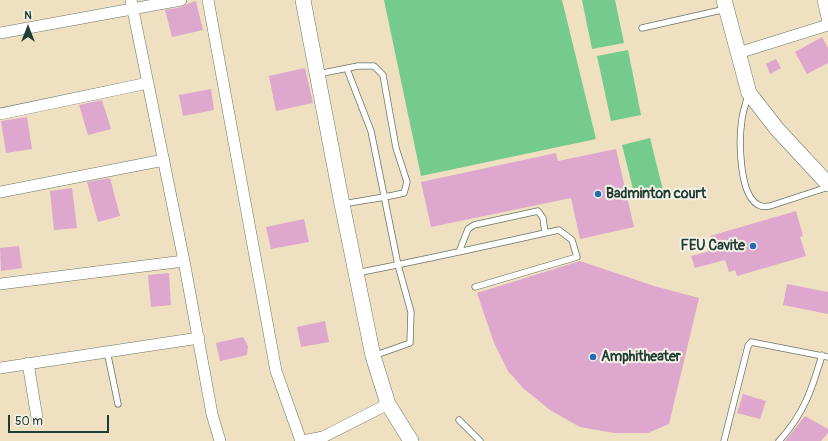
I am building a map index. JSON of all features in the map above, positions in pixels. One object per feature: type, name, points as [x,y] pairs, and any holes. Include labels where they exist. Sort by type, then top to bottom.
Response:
[{"type":"street","points":[[0,33],[133,5],[181,0]]},
{"type":"street","points":[[208,0],[276,372],[302,441],[323,437],[388,404]]},
{"type":"street","points":[[303,0],[373,356],[388,404],[411,441]]},
{"type":"street","points":[[823,0],[828,22]]},
{"type":"street","points":[[726,4],[749,93],[777,129],[828,186]]},
{"type":"street","points":[[133,5],[199,338],[212,414],[220,441]]},
{"type":"street","points":[[738,53],[828,25]]},
{"type":"street","points":[[0,114],[148,83]]},
{"type":"street","points":[[0,192],[164,160]]},
{"type":"street","points":[[0,284],[184,261]]},
{"type":"street","points":[[0,368],[199,338]]},
{"type":"street","points":[[28,363],[38,418]]},
{"type":"lane","points":[[642,28],[726,4]]},
{"type":"lane","points":[[318,74],[358,66],[374,66],[383,75],[396,148],[407,182],[404,193],[342,204]]},
{"type":"lane","points":[[347,69],[371,131],[398,265],[411,312],[410,342],[373,356]]},
{"type":"lane","points":[[749,93],[742,120],[741,158],[743,176],[748,194],[754,202],[761,206],[770,206],[828,186]]},
{"type":"lane","points":[[459,252],[468,229],[474,225],[538,211],[543,218],[545,233]]},
{"type":"lane","points":[[356,273],[559,230],[572,240],[577,257],[474,287]]},
{"type":"lane","points":[[724,441],[748,346],[751,342],[825,356],[810,394],[800,414],[780,441]]},
{"type":"lane","points":[[107,351],[118,404]]},
{"type":"lane","points":[[459,420],[480,441]]},
{"type":"green space","points":[[384,0],[562,0],[596,139],[421,176]]},
{"type":"green space","points":[[582,0],[615,0],[624,43],[592,49]]},
{"type":"green space","points":[[628,50],[641,115],[611,121],[597,56]]},
{"type":"green space","points":[[650,138],[663,190],[635,197],[622,145]]},
{"type":"building","points":[[196,1],[203,30],[172,37],[165,10],[182,7]]},
{"type":"building","points":[[822,37],[828,48],[828,63],[807,74],[795,52]]},
{"type":"building","points":[[776,59],[781,68],[770,74],[766,64]]},
{"type":"building","points":[[305,68],[313,103],[276,111],[269,76]]},
{"type":"building","points":[[211,89],[214,110],[183,116],[179,95]]},
{"type":"building","points":[[102,100],[111,129],[88,135],[79,105]]},
{"type":"building","points":[[27,117],[32,149],[6,153],[1,121]]},
{"type":"building","points":[[616,149],[634,227],[580,239],[571,198],[431,227],[421,182],[556,153],[558,161]]},
{"type":"building","points":[[110,178],[120,216],[98,222],[87,182]]},
{"type":"building","points":[[72,188],[77,228],[54,230],[50,191]]},
{"type":"building","points":[[796,211],[803,236],[800,237],[806,256],[737,276],[735,270],[729,272],[725,260],[695,268],[691,256],[714,250],[710,236]]},
{"type":"building","points":[[304,219],[309,242],[271,249],[266,227]]},
{"type":"building","points":[[19,246],[22,268],[1,271],[0,248]]},
{"type":"building","name":"Amphitheater","points":[[580,261],[654,286],[699,298],[669,424],[648,433],[614,433],[580,427],[550,410],[523,388],[508,371],[494,343],[477,293]]},
{"type":"building","points":[[169,273],[171,305],[151,307],[148,275]]},
{"type":"building","points":[[787,284],[828,292],[828,314],[783,305]]},
{"type":"building","points":[[325,321],[329,342],[301,347],[297,327]]},
{"type":"building","points":[[243,337],[248,346],[247,355],[220,361],[216,343]]},
{"type":"building","points":[[743,394],[766,401],[760,419],[737,413]]},
{"type":"building","points":[[805,416],[828,429],[828,433],[821,441],[785,441]]},
{"type":"place","name":"Badminton court","points":[[598,194]]},
{"type":"place","name":"FEU Cavite","points":[[753,246]]},
{"type":"place","name":"Amphitheater","points":[[593,357]]}]
